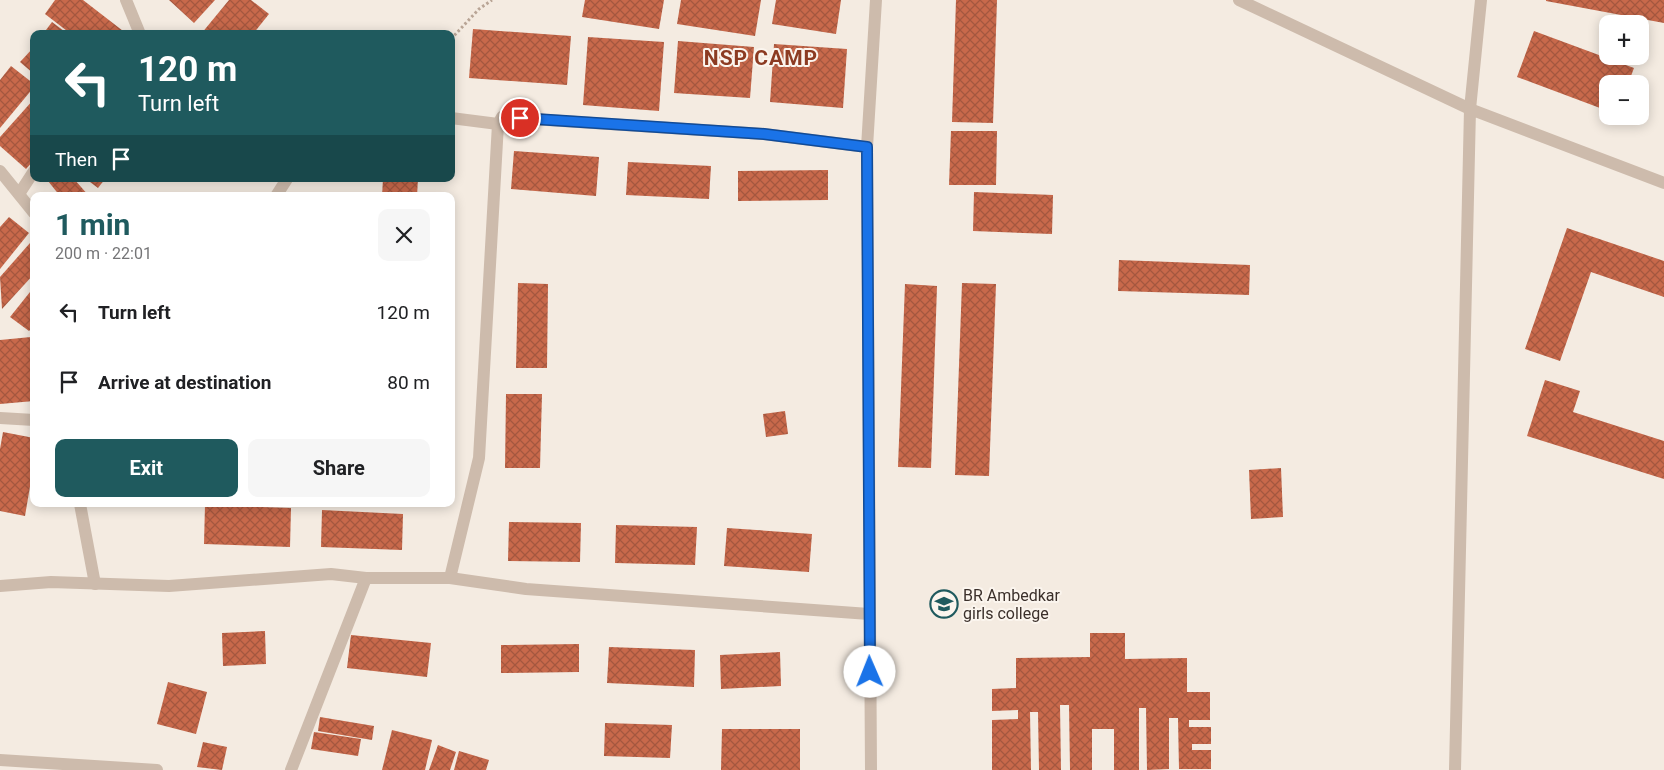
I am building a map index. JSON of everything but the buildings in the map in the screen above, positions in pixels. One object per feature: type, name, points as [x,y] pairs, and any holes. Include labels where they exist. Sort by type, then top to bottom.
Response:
[{"type":"street","points":[[126,0],[138,30]]},
{"type":"street","points":[[871,770],[867,147],[876,0]]},
{"type":"street","points":[[1239,0],[1470,109],[1664,183]]},
{"type":"street","points":[[1455,770],[1470,109],[1481,0]]},
{"type":"street","points":[[450,578],[480,458],[498,124],[502,117],[764,134],[867,147]]},
{"type":"street","points":[[455,119],[498,124]]},
{"type":"street","points":[[0,171],[30,208]]},
{"type":"street","points":[[19,194],[30,177]]},
{"type":"street","points":[[0,418],[30,420]]},
{"type":"street","points":[[81,507],[95,584]]},
{"type":"street","points":[[0,586],[51,582],[169,586],[331,574],[366,578],[450,578],[526,590],[869,614]]},
{"type":"street","points":[[291,770],[366,578]]},
{"type":"street","points":[[0,760],[157,770]]},
{"type":"path","points":[[455,35],[479,9],[492,0]]},
{"type":"place","name":"BR Ambedkar girls college","points":[[944,604]]},
{"type":"district","name":"NSP CAMP","points":[[761,58]]},
{"type":"route","points":[[520,118],[764,134],[867,147],[870,672]]}]
